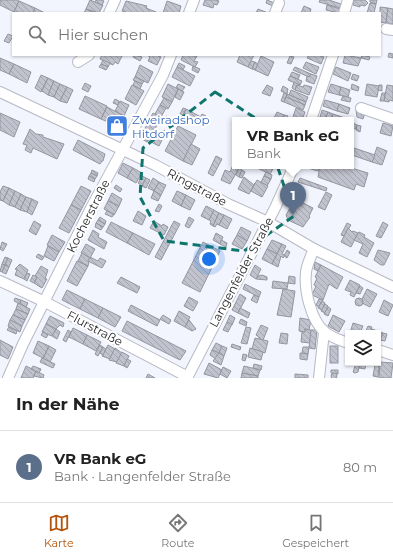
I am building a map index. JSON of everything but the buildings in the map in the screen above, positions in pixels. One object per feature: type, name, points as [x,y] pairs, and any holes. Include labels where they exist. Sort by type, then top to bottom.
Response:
[{"type":"street","points":[[109,12],[115,0]]},
{"type":"street","points":[[189,12],[194,0]]},
{"type":"street","points":[[344,12],[348,0]]},
{"type":"street","points":[[275,12],[279,2]]},
{"type":"street","points":[[78,62],[87,56]]},
{"type":"street","name":"Kocherstraße","points":[[8,378],[92,208],[163,75],[171,56]]},
{"type":"street","points":[[312,117],[333,56]]},
{"type":"street","name":"Ringstraße","points":[[0,92],[123,150],[268,222],[314,249],[393,287]]},
{"type":"street","points":[[362,108],[393,119]]},
{"type":"street","name":"Langenfelder Straße","points":[[188,377],[268,222],[293,169]]},
{"type":"street","points":[[314,249],[306,270],[306,293],[316,320],[324,332],[335,339],[345,342]]},
{"type":"street","name":"Flurstraße","points":[[0,281],[45,302],[188,377]]},
{"type":"street","points":[[319,378],[324,332]]},
{"type":"street","points":[[381,351],[393,355]]},
{"type":"highlighted area","points":[[215,92],[263,123],[294,216],[244,251],[164,241],[140,197],[143,148]]},
{"type":"place","name":"Zweiradshop Hitdorf","points":[[117,126]]},
{"type":"place","name":"VR Bank eG","points":[[293,215]]}]
